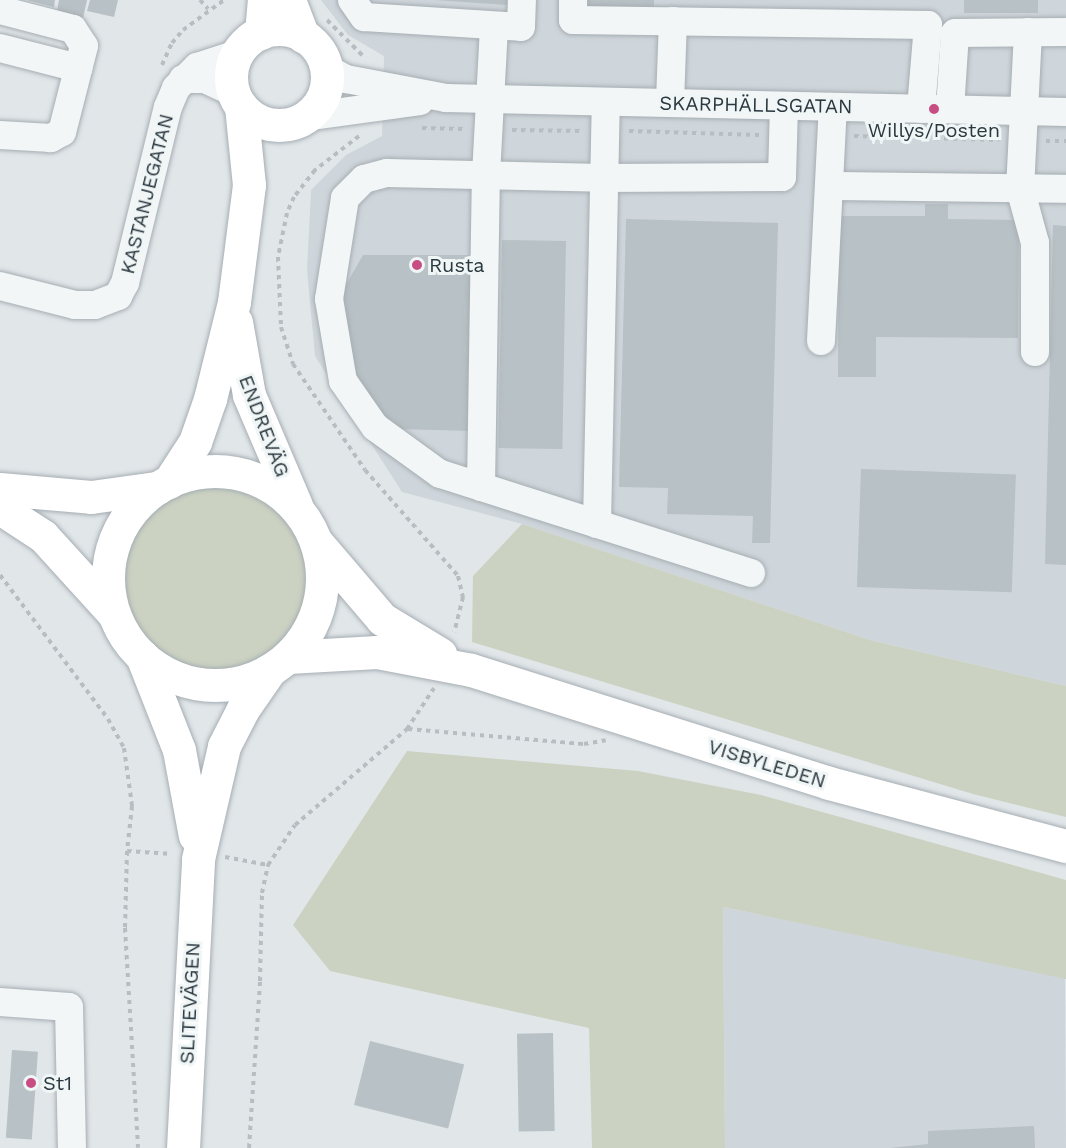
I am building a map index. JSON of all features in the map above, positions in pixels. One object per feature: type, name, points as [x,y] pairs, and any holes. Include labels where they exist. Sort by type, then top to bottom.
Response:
[{"type":"main road","points":[[249,44],[282,30],[303,36],[316,47],[326,68],[323,96],[295,121],[263,122],[237,99],[232,70],[249,44],[264,0]]},
{"type":"main road","points":[[289,0],[303,36]]},
{"type":"main road","name":"ENDREVÄG","points":[[163,485],[195,442],[210,399],[234,302],[249,185],[237,99]]},
{"type":"main road","name":"ENDREVÄG","points":[[249,185],[267,145],[295,121]]},
{"type":"main road","name":"ENDREVÄG","points":[[234,302],[237,348],[249,395],[299,511]]},
{"type":"main road","points":[[0,489],[91,497],[163,485],[202,472],[238,474],[272,487],[299,511],[316,541],[322,575],[318,609],[303,639],[279,663],[238,683],[204,685],[170,675],[142,656],[116,617],[72,564],[43,536],[0,508]]},
{"type":"main road","points":[[116,617],[109,581],[114,545],[131,513],[163,485]]},
{"type":"main road","name":"VISBYLEDEN","points":[[316,541],[382,619],[418,643],[471,670]]},
{"type":"main road","name":"VISBYLEDEN","points":[[279,663],[377,652],[471,670],[625,721],[829,783],[1066,846]]},
{"type":"main road","name":"SLITEVÄGEN","points":[[142,656],[179,750],[198,856]]},
{"type":"main road","name":"SLITEVÄGEN","points":[[183,1148],[198,856],[224,746],[243,709],[279,663]]},
{"type":"street","points":[[352,0],[364,17],[521,27],[522,0]]},
{"type":"street","points":[[573,0],[573,20],[928,25],[921,109]]},
{"type":"street","points":[[0,10],[73,29],[84,46],[62,132],[51,138],[0,135]]},
{"type":"street","points":[[670,102],[673,21]]},
{"type":"street","points":[[481,487],[486,176],[494,26]]},
{"type":"street","points":[[1028,32],[1020,188],[1035,243],[1035,352]]},
{"type":"street","points":[[950,109],[954,33],[1066,32]]},
{"type":"street","name":"KASTANJEGATAN","points":[[0,286],[75,305],[96,305],[118,296],[125,283],[168,107],[183,79],[197,67],[249,44]]},
{"type":"street","points":[[0,48],[78,68]]},
{"type":"street","name":"SKARPHÄLLSGATAN","points":[[326,68],[346,79],[446,98],[490,101],[605,116],[670,102],[1066,112]]},
{"type":"street","points":[[183,79],[205,80],[237,99]]},
{"type":"street","name":"SKARPHÄLLSGATAN","points":[[295,121],[446,98]]},
{"type":"street","points":[[751,573],[440,474],[375,427],[343,381],[329,299],[345,198],[364,179],[387,173],[602,178],[782,177],[784,106]]},
{"type":"street","points":[[821,341],[833,107]]},
{"type":"street","points":[[597,524],[605,116]]},
{"type":"street","points":[[830,186],[1066,189]]},
{"type":"street","points":[[0,1002],[69,1007],[72,1148]]},
{"type":"path","points":[[200,0],[208,9]]},
{"type":"path","points":[[412,127],[488,130],[605,116],[783,135]]},
{"type":"path","points":[[832,136],[1066,141]]},
{"type":"path","points":[[0,575],[108,719],[124,748],[132,806],[127,851],[125,928],[138,1148]]},
{"type":"path","points":[[249,1148],[260,981],[262,893],[268,865],[295,825],[407,729],[438,682]]},
{"type":"path","points":[[407,729],[598,744],[625,721]]},
{"type":"path","points":[[127,851],[198,856],[268,865]]},
{"type":"shaded area","points":[[321,0],[1066,0],[1066,686],[870,640],[522,524],[402,492],[315,356],[307,270],[311,190],[346,155],[382,136],[384,56],[348,35]]},
{"type":"shaded area","points":[[723,907],[1065,977],[1066,1148],[725,1148]]},
{"type":"green space","points":[[226,483],[262,494],[284,510],[296,525],[304,541],[310,559],[310,595],[304,613],[296,629],[284,644],[269,656],[253,664],[235,670],[208,671],[172,660],[144,637],[134,622],[124,595],[123,568],[134,532],[157,504],[172,494],[199,484]]},
{"type":"green space","points":[[522,524],[870,640],[1066,686],[1066,817],[973,794],[472,642],[473,576]]},
{"type":"green space","points":[[407,751],[638,771],[761,795],[1066,880],[1066,979],[723,907],[725,1148],[592,1148],[589,1028],[330,971],[293,925]]},
{"type":"building","points":[[27,0],[55,0],[54,7]]},
{"type":"building","points":[[59,0],[87,0],[83,18],[57,11]]},
{"type":"building","points":[[90,0],[118,0],[114,17],[87,11]]},
{"type":"building","points":[[435,0],[507,0],[507,5]]},
{"type":"building","points":[[588,0],[654,0],[654,11],[588,11]]},
{"type":"building","points":[[964,0],[1038,0],[1038,13],[964,13]]},
{"type":"building","points":[[925,204],[948,204],[948,219],[1019,220],[1018,338],[876,337],[876,377],[838,377],[839,216],[925,216]]},
{"type":"building","points":[[626,219],[778,223],[770,543],[752,543],[753,516],[667,514],[668,488],[619,487]]},
{"type":"building","points":[[1053,225],[1066,226],[1066,565],[1045,564]]},
{"type":"building","points":[[502,240],[566,241],[562,449],[498,448]]},
{"type":"building","points":[[363,255],[475,255],[471,431],[398,429],[362,392],[347,344],[343,290]]},
{"type":"building","points":[[861,469],[1016,474],[1012,592],[857,587]]},
{"type":"building","points":[[553,1033],[555,1131],[519,1132],[517,1034]]},
{"type":"building","points":[[370,1041],[464,1064],[448,1129],[354,1105]]},
{"type":"building","points":[[12,1050],[38,1052],[32,1140],[6,1138]]},
{"type":"building","points":[[1034,1126],[1035,1148],[890,1148],[928,1144],[928,1131]]},
{"type":"place","name":"Willys/Posten","points":[[934,109]]},
{"type":"place","name":"Rusta","points":[[417,265]]},
{"type":"place","name":"St1","points":[[31,1083]]}]
